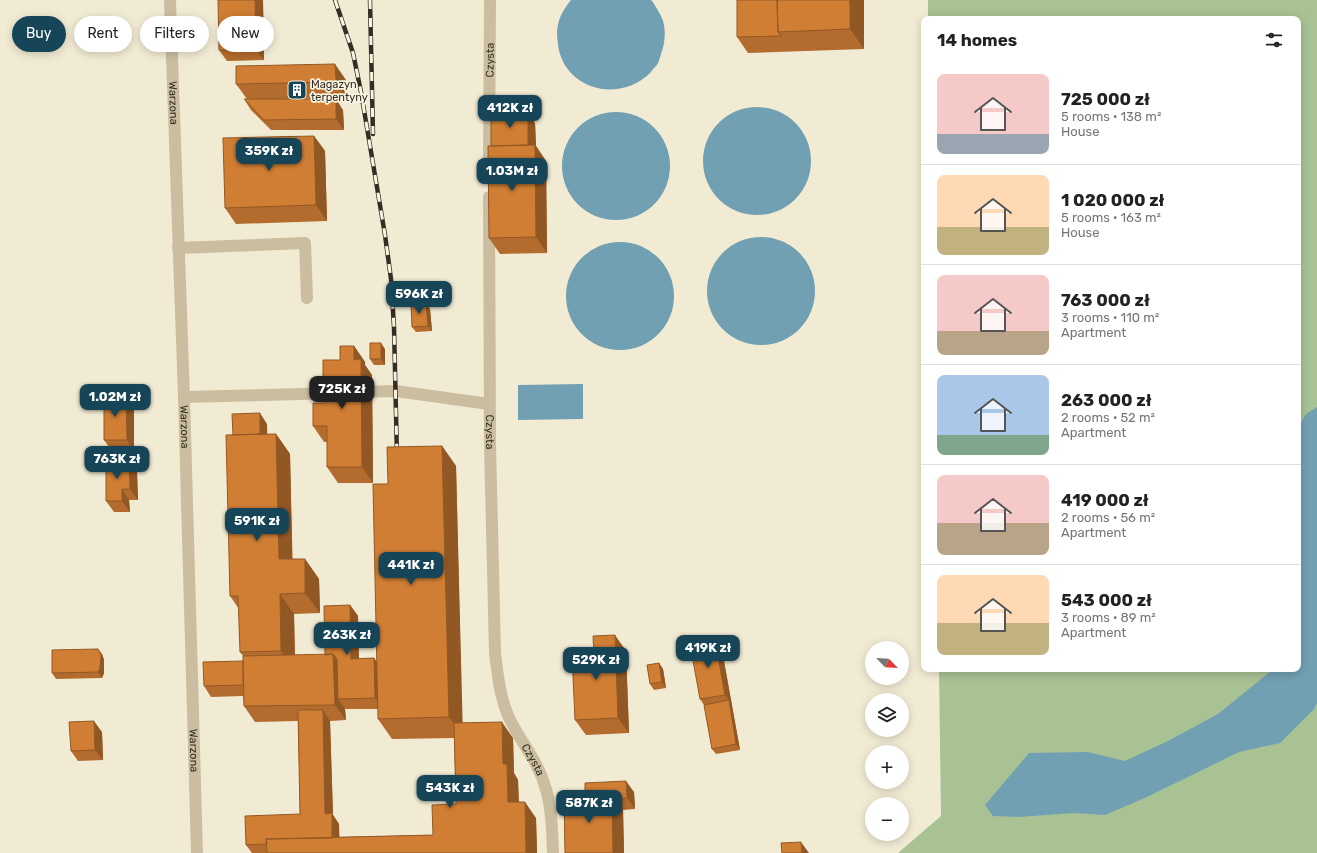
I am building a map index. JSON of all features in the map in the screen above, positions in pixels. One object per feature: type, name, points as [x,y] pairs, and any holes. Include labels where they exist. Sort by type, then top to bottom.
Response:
[{"type":"lane","name":"Warzona","points":[[170,0],[184,397],[196,853]]},
{"type":"lane","name":"Czysta","points":[[490,0],[490,404],[495,653],[498,683],[506,709],[514,728],[530,751],[544,783],[552,822],[553,853]]},
{"type":"lane","points":[[178,248],[305,243],[307,298]]},
{"type":"lane","points":[[184,397],[396,391],[490,404]]},
{"type":"green space","points":[[928,0],[1317,0],[1317,853],[898,853],[941,816],[939,672],[1301,672],[1301,16],[928,16]]},
{"type":"water","points":[[571,0],[651,0],[661,16],[665,29],[665,38],[657,65],[651,72],[638,82],[624,88],[610,89],[595,87],[582,82],[571,73],[562,60],[557,38],[559,21],[563,11]]},
{"type":"water","points":[[757,107],[778,111],[795,123],[807,140],[811,161],[807,182],[795,199],[778,211],[757,215],[736,211],[719,199],[707,182],[703,161],[707,140],[719,123],[736,111]]},
{"type":"water","points":[[616,112],[637,116],[654,128],[666,145],[670,166],[666,187],[654,204],[637,216],[616,220],[595,216],[578,204],[566,187],[562,166],[566,145],[578,128],[595,116]]},
{"type":"water","points":[[761,237],[782,241],[799,253],[811,270],[815,291],[811,312],[799,329],[782,341],[761,345],[740,341],[723,329],[711,312],[707,291],[711,270],[723,253],[740,241]]},
{"type":"water","points":[[620,242],[641,246],[658,258],[670,275],[674,296],[670,317],[658,334],[641,346],[620,350],[599,346],[582,334],[570,317],[566,296],[570,275],[582,258],[599,246]]},
{"type":"water","points":[[583,384],[583,419],[518,420],[518,385]]},
{"type":"water","points":[[1317,407],[1317,703],[1314,709],[1280,743],[1239,752],[1147,797],[1105,815],[1073,813],[1019,817],[993,816],[985,805],[1029,753],[1088,752],[1125,761],[1168,741],[1218,714],[1270,672],[1301,672],[1301,423],[1306,414]]},
{"type":"building","points":[[218,0],[255,0],[255,16],[218,16]]},
{"type":"building","points":[[737,0],[777,0],[778,32],[781,36],[737,37]]},
{"type":"building","points":[[777,0],[850,0],[850,29],[778,32]]},
{"type":"building","points":[[335,64],[336,82],[236,84],[236,66]]},
{"type":"building","points":[[244,99],[336,99],[336,119],[264,120]]},
{"type":"building","points":[[528,112],[528,145],[491,146],[491,113]]},
{"type":"building","points":[[314,136],[316,205],[225,208],[223,138]]},
{"type":"building","points":[[535,145],[536,237],[489,238],[488,146]]},
{"type":"building","points":[[426,303],[428,326],[412,327],[411,304]]},
{"type":"building","points":[[370,343],[381,343],[381,359],[370,359]]},
{"type":"building","points":[[340,346],[354,346],[354,360],[361,359],[362,467],[327,467],[327,426],[313,426],[313,403],[323,403],[323,360],[340,360]]},
{"type":"building","points":[[126,395],[127,440],[104,440],[104,396]]},
{"type":"building","points":[[260,413],[260,434],[233,435],[232,414]]},
{"type":"building","points":[[276,434],[279,559],[305,559],[305,593],[280,594],[281,651],[240,652],[238,596],[230,596],[226,435]]},
{"type":"building","points":[[442,446],[449,717],[378,719],[373,484],[388,484],[387,447]]},
{"type":"building","points":[[129,461],[130,489],[122,489],[122,501],[106,501],[106,462]]},
{"type":"building","points":[[350,605],[351,659],[374,658],[375,698],[338,699],[337,659],[333,654],[325,655],[324,606]]},
{"type":"building","points":[[615,635],[618,718],[575,720],[572,655],[594,655],[593,636]]},
{"type":"building","points":[[715,639],[725,695],[700,699],[690,644]]},
{"type":"building","points":[[98,649],[101,655],[100,668],[98,672],[52,673],[52,650]]},
{"type":"building","points":[[333,654],[335,705],[244,706],[243,656]]},
{"type":"building","points":[[243,661],[243,685],[204,686],[203,662]]},
{"type":"building","points":[[659,663],[662,682],[650,684],[647,665]]},
{"type":"building","points":[[729,700],[736,744],[712,749],[704,705]]},
{"type":"building","points":[[298,710],[323,710],[325,814],[332,813],[332,838],[266,839],[267,844],[246,845],[245,816],[300,814]]},
{"type":"building","points":[[94,721],[95,750],[71,751],[69,722]]},
{"type":"building","points":[[502,722],[503,764],[507,764],[508,802],[525,802],[526,853],[267,853],[266,839],[433,835],[432,805],[456,804],[454,723]]},
{"type":"building","points":[[626,781],[627,798],[615,799],[612,794],[585,795],[585,783]]},
{"type":"building","points":[[612,794],[613,853],[565,853],[564,795]]},
{"type":"building","points":[[801,842],[802,853],[782,853],[781,843]]},
{"type":"railway","points":[[335,0],[353,53],[361,92],[391,279],[394,327],[397,457]]},
{"type":"railway","points":[[370,0],[373,134]]},
{"type":"place","name":"Magazyn terpentyny","points":[[297,90]]}]
